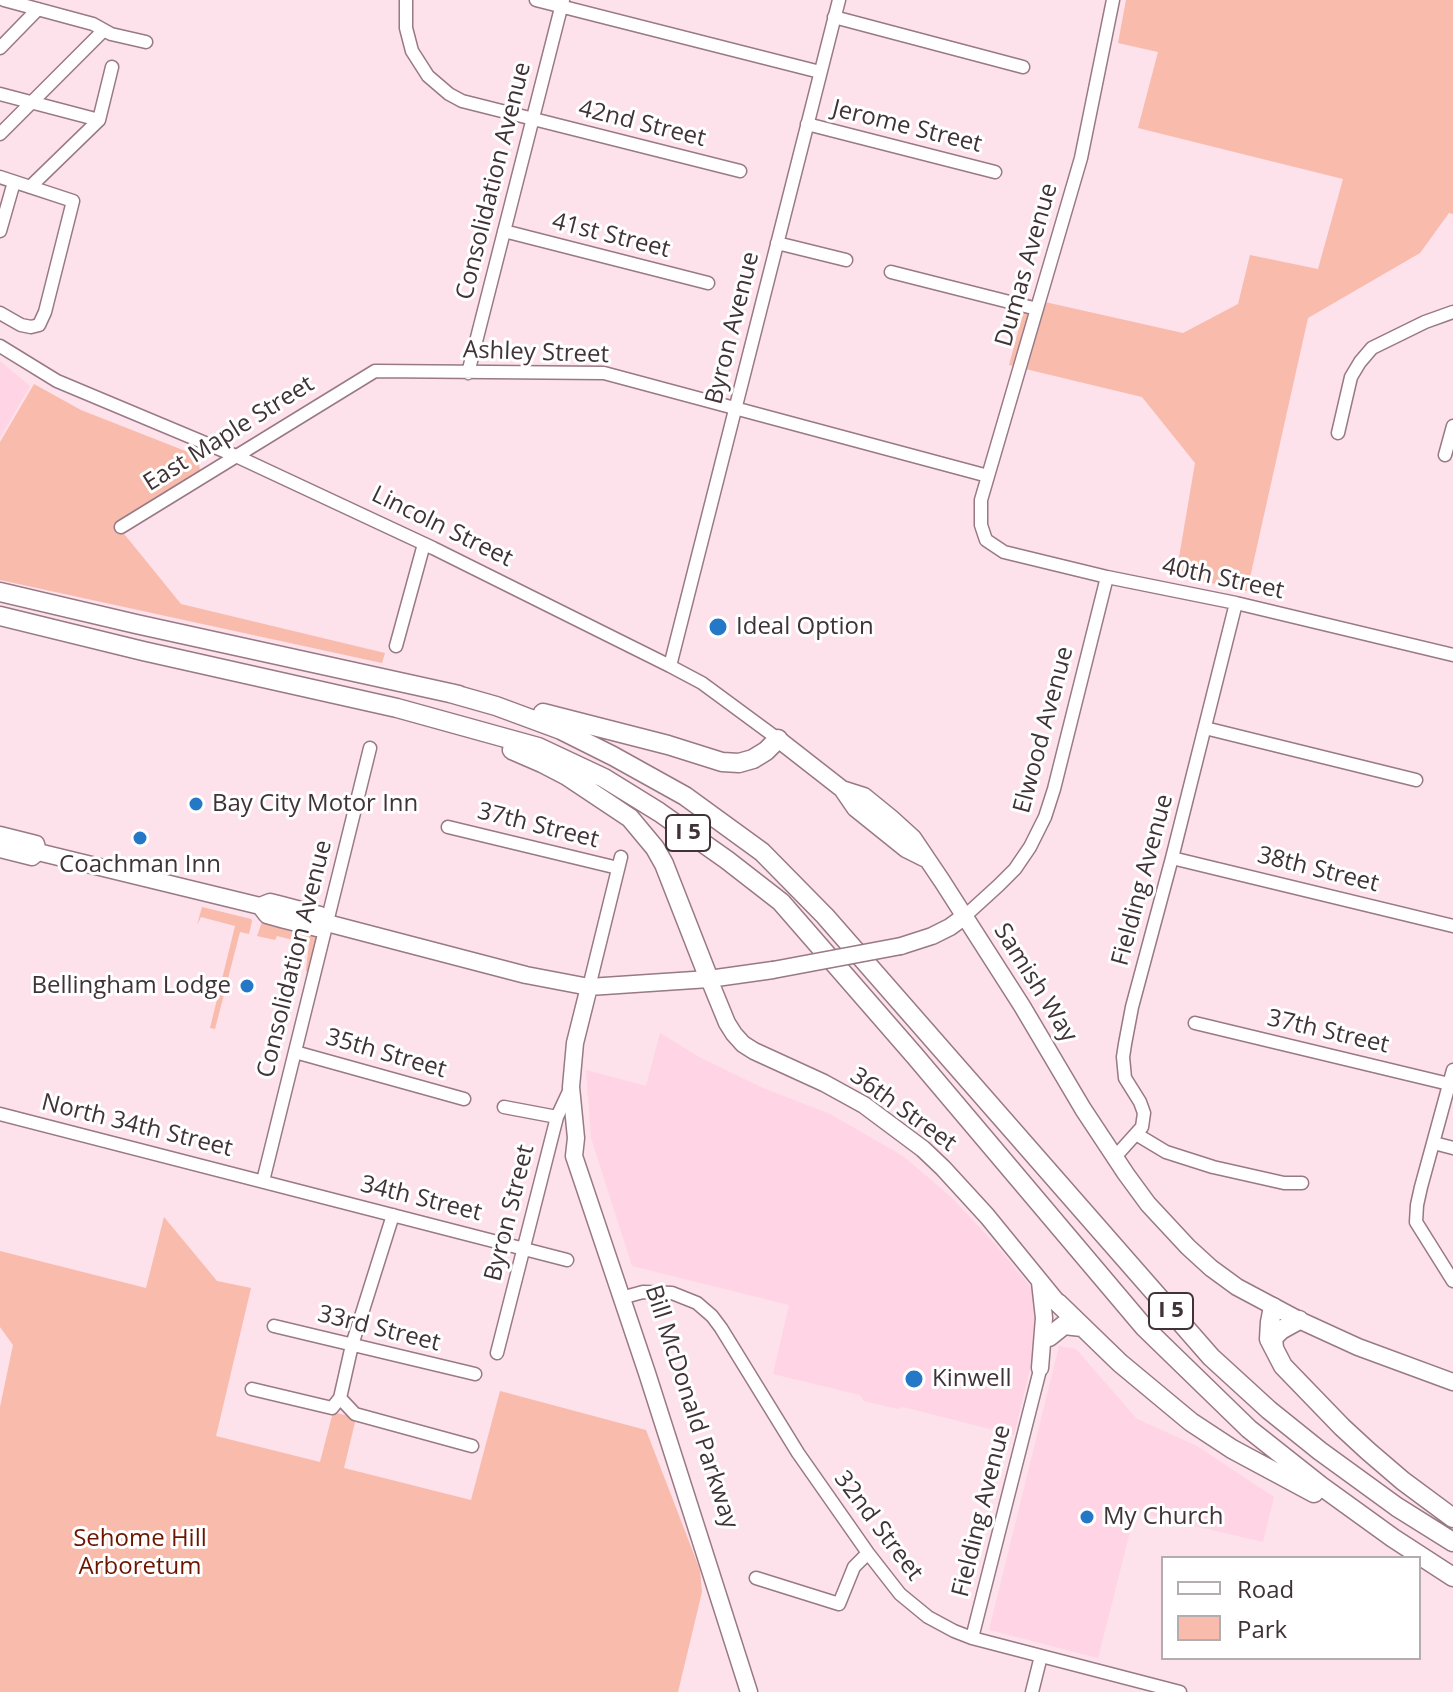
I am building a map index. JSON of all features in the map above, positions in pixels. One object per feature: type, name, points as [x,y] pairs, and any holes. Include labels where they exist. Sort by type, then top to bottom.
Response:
[{"type":"highway","name":"I 5","points":[[0,592],[496,706],[561,730],[685,796],[762,852],[825,916],[1211,1357],[1320,1451],[1397,1507],[1453,1542]]},
{"type":"highway","name":"I 5","points":[[0,616],[397,708],[538,747],[604,778],[659,812],[781,902],[1144,1327],[1249,1429],[1321,1486],[1421,1556]]},
{"type":"highway","points":[[450,693],[588,724],[722,762],[739,763],[753,759],[778,739]]},
{"type":"highway","points":[[397,708],[486,739],[542,763],[630,818],[664,864],[709,979]]},
{"type":"highway","points":[[1058,1303],[1120,1363],[1191,1422],[1232,1449],[1288,1477],[1393,1538]]},
{"type":"highway","points":[[1273,1307],[1269,1339],[1283,1366],[1342,1427],[1403,1481],[1453,1518]]},
{"type":"highway","points":[[1274,1348],[1273,1338],[1299,1320]]},
{"type":"highway","points":[[1049,1337],[1064,1325],[1082,1327]]},
{"type":"highway","name":"I 5","points":[[1421,1556],[1453,1577]]},
{"type":"main road","name":"Lincoln Street","points":[[778,739],[842,789],[864,796],[913,838],[965,916]]},
{"type":"main road","points":[[0,835],[36,844],[38,852],[32,857],[0,849]]},
{"type":"main road","name":"Samish Way","points":[[38,852],[260,906],[270,902],[320,915],[327,923],[526,975],[589,987],[709,979],[901,946],[932,936],[965,916],[1126,1174],[1148,1204],[1188,1247],[1237,1287],[1273,1307],[1358,1347],[1453,1382]]},
{"type":"main road","name":"36th Street","points":[[709,979],[727,1023],[743,1044],[864,1105],[923,1149],[987,1216],[1058,1303]]},
{"type":"main road","name":"Bill McDonald Parkway","points":[[589,987],[575,1043],[571,1087],[576,1138],[584,1151],[625,1297],[749,1692]]},
{"type":"main road","points":[[1040,1281],[1044,1318],[1040,1368]]},
{"type":"main road","name":"Bill McDonald Parkway","points":[[625,1297],[708,1534],[759,1692]]},
{"type":"street","points":[[4,0],[146,42]]},
{"type":"street","name":"42nd Street","points":[[406,0],[406,28],[412,51],[437,86],[462,101],[740,171]]},
{"type":"street","points":[[536,0],[563,3],[820,72]]},
{"type":"street","name":"Byron Avenue","points":[[670,666],[839,0]]},
{"type":"street","name":"Dumas Avenue","points":[[986,540],[980,512],[988,476],[1084,144],[1113,0]]},
{"type":"street","name":"Consolidation Avenue","points":[[468,373],[563,3]]},
{"type":"street","points":[[0,48],[38,9]]},
{"type":"street","points":[[834,17],[1023,67]]},
{"type":"street","points":[[0,134],[102,29]]},
{"type":"street","points":[[30,187],[99,120],[112,67]]},
{"type":"street","points":[[0,94],[99,120]]},
{"type":"street","name":"Jerome Street","points":[[807,124],[995,172]]},
{"type":"street","points":[[0,177],[73,201],[39,325],[21,325],[0,313]]},
{"type":"street","points":[[0,231],[14,182]]},
{"type":"street","name":"41st Street","points":[[504,231],[708,283]]},
{"type":"street","points":[[777,243],[846,260]]},
{"type":"street","points":[[891,272],[1037,309]]},
{"type":"street","points":[[1338,433],[1351,377],[1372,348],[1453,312]]},
{"type":"street","name":"Lincoln Street","points":[[0,346],[57,381],[236,456],[424,544],[670,666],[702,683],[778,739]]},
{"type":"street","name":"Ashley Street","points":[[360,379],[375,371],[604,373],[988,476]]},
{"type":"street","name":"East Maple Street","points":[[121,527],[360,379]]},
{"type":"street","points":[[1445,455],[1453,426]]},
{"type":"street","name":"40th Street","points":[[986,540],[1004,552],[1453,655]]},
{"type":"street","points":[[396,646],[424,544]]},
{"type":"street","name":"Elwood Avenue","points":[[965,916],[1015,869],[1045,817],[1107,577]]},
{"type":"street","name":"Fielding Avenue","points":[[1136,1134],[1142,1127],[1144,1113],[1125,1078],[1123,1057],[1132,1007],[1236,603]]},
{"type":"street","points":[[1205,728],[1416,780]]},
{"type":"street","name":"Consolidation Avenue","points":[[263,1181],[370,748]]},
{"type":"street","name":"37th Street","points":[[448,827],[619,862]]},
{"type":"street","name":"38th Street","points":[[1172,858],[1453,926]]},
{"type":"street","name":"Bill McDonald Parkway","points":[[589,987],[619,862]]},
{"type":"street","name":"37th Street","points":[[1195,1023],[1449,1084]]},
{"type":"street","name":"35th Street","points":[[295,1052],[464,1099]]},
{"type":"street","points":[[1453,1070],[1417,1205],[1416,1222],[1453,1281]]},
{"type":"street","name":"Byron Street","points":[[497,1353],[557,1117],[571,1087]]},
{"type":"street","points":[[504,1107],[557,1117]]},
{"type":"street","name":"North 34th Street","points":[[0,1114],[263,1181]]},
{"type":"street","points":[[1115,1157],[1136,1134],[1166,1152],[1213,1167],[1284,1183],[1302,1183]]},
{"type":"street","points":[[1434,1143],[1453,1148]]},
{"type":"street","name":"34th Street","points":[[263,1181],[567,1260]]},
{"type":"street","points":[[336,1403],[393,1215]]},
{"type":"street","name":"32nd Street","points":[[625,1297],[643,1292],[672,1293],[697,1303],[712,1316],[798,1453],[868,1553],[889,1581],[928,1617],[972,1638],[1180,1692]]},
{"type":"street","name":"Fielding Avenue","points":[[972,1638],[1058,1303]]},
{"type":"street","name":"33rd Street","points":[[274,1326],[475,1374]]},
{"type":"street","points":[[252,1389],[336,1403],[355,1414],[472,1446]]},
{"type":"street","points":[[756,1578],[839,1604],[854,1567],[868,1553]]},
{"type":"street","points":[[1032,1692],[1041,1656]]},
{"type":"shaded area","points":[[0,361],[30,386],[0,438]]},
{"type":"shaded area","points":[[660,1033],[701,1058],[763,1088],[830,1114],[903,1156],[952,1198],[995,1244],[1036,1293],[1038,1323],[1014,1435],[903,1407],[898,1409],[864,1401],[860,1395],[773,1374],[789,1305],[632,1266],[591,1138],[586,1070],[646,1086]]},
{"type":"shaded area","points":[[1059,1346],[1076,1349],[1137,1419],[1197,1446],[1274,1497],[1263,1542],[1135,1512],[1098,1658],[989,1630]]},
{"type":"green space","points":[[1126,0],[1453,0],[1453,214],[1449,213],[1420,253],[1308,318],[1247,591],[1176,575],[1195,463],[1142,397],[1009,365],[1027,298],[1183,333],[1238,304],[1250,255],[1318,269],[1343,179],[1138,128],[1158,52],[1118,43]]},
{"type":"green space","points":[[34,384],[81,410],[198,456],[200,471],[116,524],[181,604],[385,653],[382,663],[0,580],[0,442]]},
{"type":"green space","points":[[202,907],[252,921],[249,934],[240,932],[215,1029],[210,1028],[235,926],[201,917],[197,925]]},
{"type":"green space","points":[[262,922],[316,935],[310,974],[306,969],[309,944],[277,936],[275,940],[257,936]]},
{"type":"green space","name":"Sehome Hill Arboretum","points":[[164,1217],[217,1281],[251,1288],[216,1436],[320,1462],[333,1412],[356,1418],[344,1468],[471,1500],[500,1391],[646,1430],[700,1570],[702,1592],[678,1692],[0,1692],[0,1407],[13,1345],[0,1327],[0,1251],[146,1288]]},
{"type":"place","name":"Ideal Option","points":[[718,627]]},
{"type":"place","name":"Bay City Motor Inn","points":[[196,804]]},
{"type":"place","name":"Coachman Inn","points":[[140,838]]},
{"type":"place","name":"Bellingham Lodge","points":[[247,986]]},
{"type":"place","name":"Kinwell","points":[[914,1379]]},
{"type":"place","name":"My Church","points":[[1087,1517]]}]
